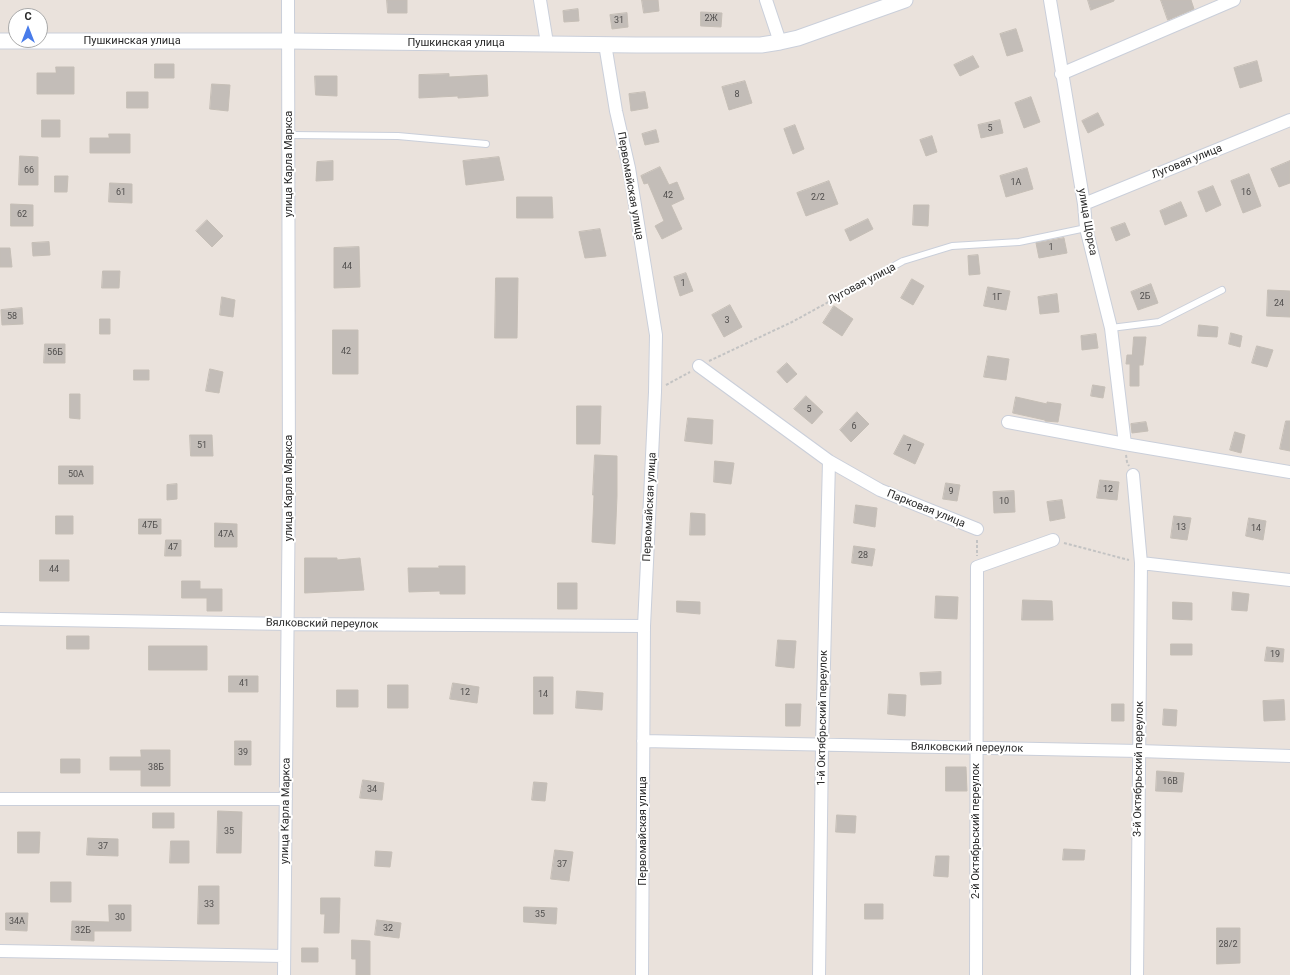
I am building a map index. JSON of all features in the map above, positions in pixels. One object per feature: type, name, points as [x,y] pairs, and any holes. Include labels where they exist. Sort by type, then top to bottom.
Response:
[{"type":"street","name":"улица Карла Маркса","points":[[284,975],[288,624],[288,0]]},
{"type":"street","points":[[540,0],[547,43]]},
{"type":"street","points":[[766,0],[780,42]]},
{"type":"street","name":"улица Щорса","points":[[1050,0],[1061,74],[1084,204],[1086,228],[1110,328],[1125,444]]},
{"type":"street","points":[[1061,74],[1234,0]]},
{"type":"street","name":"Пушкинская улица","points":[[0,41],[288,41],[753,45],[798,38],[895,2]]},
{"type":"street","name":"Первомайская улица","points":[[605,44],[616,111],[629,168],[656,335],[655,392],[644,626],[642,975]]},
{"type":"street","name":"Луговая улица","points":[[1084,204],[1290,120]]},
{"type":"street","name":"Парковая улица","points":[[699,366],[830,461],[880,490],[977,529]]},
{"type":"street","points":[[1008,422],[1125,444],[1290,472]]},
{"type":"street","name":"1-й Октябрьский переулок","points":[[819,975],[822,745],[830,461]]},
{"type":"street","name":"3-й Октябрьский переулок","points":[[1133,475],[1141,563],[1137,975]]},
{"type":"street","points":[[977,567],[1053,540]]},
{"type":"street","points":[[1141,563],[1290,580]]},
{"type":"street","name":"2-й Октябрьский переулок","points":[[976,975],[977,567]]},
{"type":"street","name":"Вялковский переулок","points":[[0,619],[288,624],[644,626]]},
{"type":"street","name":"Вялковский переулок","points":[[644,742],[1139,751],[1290,756]]},
{"type":"street","points":[[0,799],[286,799]]},
{"type":"street","points":[[0,951],[284,956]]},
{"type":"lane","points":[[289,135],[398,136],[486,144]]},
{"type":"lane","name":"Луговая улица","points":[[841,295],[903,262],[952,246],[1019,242],[1086,228]]},
{"type":"lane","points":[[1110,328],[1160,322],[1222,290]]},
{"type":"path","name":"Луговая улица","points":[[655,392],[699,366],[792,322],[841,295]]},
{"type":"path","points":[[1125,444],[1127,462],[1133,475]]},
{"type":"path","name":"Парковая улица","points":[[977,529],[977,567]]},
{"type":"path","points":[[1053,540],[1141,563]]},
{"type":"building","points":[[387,0],[407,0],[407,13],[388,13]]},
{"type":"building","points":[[642,0],[658,0],[659,11],[644,13]]},
{"type":"building","points":[[1088,0],[1114,0],[1114,1],[1091,10]]},
{"type":"building","points":[[1161,0],[1191,0],[1194,9],[1168,20]]},
{"type":"building","points":[[578,9],[579,21],[564,22],[563,11]]},
{"type":"building","points":[[701,12],[722,13],[721,27],[701,26]]},
{"type":"building","points":[[627,13],[628,27],[612,29],[610,15]]},
{"type":"building","points":[[1016,29],[1023,51],[1007,56],[1000,34]]},
{"type":"building","points":[[973,56],[979,67],[960,76],[954,65]]},
{"type":"building","points":[[1257,61],[1262,81],[1240,88],[1234,68]]},
{"type":"building","points":[[155,64],[174,64],[174,78],[155,78]]},
{"type":"building","points":[[56,67],[74,67],[74,94],[37,94],[37,73],[56,73]]},
{"type":"building","points":[[449,74],[449,77],[487,75],[488,96],[419,98],[419,75]]},
{"type":"building","points":[[315,76],[337,76],[337,96],[316,95]]},
{"type":"building","points":[[745,81],[752,103],[729,110],[722,87]]},
{"type":"building","points":[[212,84],[230,85],[228,111],[210,109]]},
{"type":"building","points":[[127,92],[148,92],[148,108],[127,108]]},
{"type":"building","points":[[645,92],[648,108],[631,111],[629,94]]},
{"type":"building","points":[[1031,97],[1040,122],[1024,128],[1015,103]]},
{"type":"building","points":[[1098,113],[1104,125],[1088,133],[1082,121]]},
{"type":"building","points":[[42,120],[60,120],[60,137],[42,137]]},
{"type":"building","points":[[1000,120],[1003,133],[981,138],[978,125]]},
{"type":"building","points":[[795,125],[804,149],[793,154],[784,129]]},
{"type":"building","points":[[656,130],[659,142],[645,145],[642,134]]},
{"type":"building","points":[[109,134],[130,134],[130,153],[90,153],[90,138],[109,138]]},
{"type":"building","points":[[932,136],[937,152],[926,156],[920,140]]},
{"type":"building","points":[[20,156],[38,157],[38,185],[19,185]]},
{"type":"building","points":[[499,157],[504,180],[466,185],[463,161]]},
{"type":"building","points":[[333,161],[333,180],[316,181],[317,162]]},
{"type":"building","points":[[1290,161],[1290,183],[1279,187],[1271,169]]},
{"type":"building","points":[[660,167],[669,185],[677,182],[684,199],[671,205],[682,229],[662,239],[655,226],[664,221],[648,183],[644,184],[641,176]]},
{"type":"building","points":[[1027,168],[1033,189],[1006,197],[1000,176]]},
{"type":"building","points":[[1249,174],[1261,206],[1243,213],[1231,181]]},
{"type":"building","points":[[55,176],[68,176],[67,192],[55,192]]},
{"type":"building","points":[[829,181],[838,204],[806,216],[797,193]]},
{"type":"building","points":[[110,183],[132,184],[132,203],[109,202]]},
{"type":"building","points":[[1213,186],[1221,205],[1206,212],[1198,192]]},
{"type":"building","points":[[517,197],[552,197],[553,218],[517,218]]},
{"type":"building","points":[[1181,202],[1187,216],[1165,225],[1160,211]]},
{"type":"building","points":[[11,204],[33,205],[33,226],[11,226]]},
{"type":"building","points":[[914,205],[929,205],[928,226],[913,225]]},
{"type":"building","points":[[868,219],[873,229],[850,241],[845,230]]},
{"type":"building","points":[[207,220],[223,236],[212,247],[196,231]]},
{"type":"building","points":[[1125,223],[1130,235],[1116,241],[1111,228]]},
{"type":"building","points":[[600,229],[606,256],[585,258],[579,232]]},
{"type":"building","points":[[1064,238],[1067,253],[1039,258],[1036,243]]},
{"type":"building","points":[[49,242],[50,255],[33,256],[32,243]]},
{"type":"building","points":[[359,247],[360,287],[334,288],[334,248]]},
{"type":"building","points":[[0,248],[10,248],[12,267],[0,267]]},
{"type":"building","points":[[978,255],[980,274],[969,275],[968,256]]},
{"type":"building","points":[[103,271],[120,271],[119,288],[102,288]]},
{"type":"building","points":[[686,273],[693,291],[680,296],[674,277]]},
{"type":"building","points":[[496,278],[518,278],[517,338],[495,338]]},
{"type":"building","points":[[912,279],[924,286],[913,305],[901,298]]},
{"type":"building","points":[[1151,284],[1158,303],[1138,310],[1131,292]]},
{"type":"building","points":[[988,287],[1010,291],[1006,310],[984,306]]},
{"type":"building","points":[[1268,290],[1290,291],[1290,317],[1267,316]]},
{"type":"building","points":[[1057,294],[1059,312],[1040,314],[1038,297]]},
{"type":"building","points":[[222,297],[235,300],[233,317],[220,315]]},
{"type":"building","points":[[730,305],[742,327],[724,337],[712,315]]},
{"type":"building","points":[[834,306],[853,319],[842,336],[823,323]]},
{"type":"building","points":[[22,308],[23,324],[2,325],[1,310]]},
{"type":"building","points":[[100,319],[110,319],[110,334],[100,334]]},
{"type":"building","points":[[1199,325],[1218,327],[1217,337],[1198,336]]},
{"type":"building","points":[[333,330],[358,330],[358,374],[333,374]]},
{"type":"building","points":[[1231,333],[1242,336],[1240,347],[1229,344]]},
{"type":"building","points":[[1096,334],[1098,348],[1082,350],[1081,336]]},
{"type":"building","points":[[1134,337],[1146,337],[1143,365],[1139,365],[1139,386],[1130,386],[1130,364],[1126,364],[1127,355],[1132,355]]},
{"type":"building","points":[[45,344],[65,344],[65,363],[44,363]]},
{"type":"building","points":[[1257,346],[1273,350],[1267,367],[1252,363]]},
{"type":"building","points":[[988,356],[1009,359],[1006,380],[984,377]]},
{"type":"building","points":[[787,363],[797,374],[787,383],[777,372]]},
{"type":"building","points":[[210,369],[223,372],[219,393],[206,391]]},
{"type":"building","points":[[134,370],[149,370],[149,380],[134,380]]},
{"type":"building","points":[[1093,385],[1105,387],[1103,398],[1091,396]]},
{"type":"building","points":[[70,394],[80,394],[80,419],[70,418]]},
{"type":"building","points":[[806,396],[823,412],[812,424],[794,409]]},
{"type":"building","points":[[1016,397],[1047,404],[1047,402],[1061,404],[1058,422],[1045,421],[1013,413]]},
{"type":"building","points":[[577,406],[601,406],[600,444],[577,444]]},
{"type":"building","points":[[857,412],[869,424],[851,442],[840,430]]},
{"type":"building","points":[[688,418],[713,420],[712,444],[685,441]]},
{"type":"building","points":[[1286,421],[1290,421],[1290,451],[1280,449]]},
{"type":"building","points":[[1146,422],[1148,431],[1132,433],[1131,424]]},
{"type":"building","points":[[1235,432],[1245,435],[1241,453],[1230,450]]},
{"type":"building","points":[[190,435],[212,435],[213,456],[191,456]]},
{"type":"building","points":[[904,435],[924,444],[915,464],[894,454]]},
{"type":"building","points":[[595,455],[617,456],[615,544],[592,542]]},
{"type":"building","points":[[715,461],[734,463],[731,484],[714,482]]},
{"type":"building","points":[[59,466],[93,466],[93,484],[59,484]]},
{"type":"building","points":[[1100,480],[1119,482],[1117,500],[1097,498]]},
{"type":"building","points":[[946,483],[960,485],[957,501],[943,499]]},
{"type":"building","points":[[177,484],[177,499],[167,500],[167,485]]},
{"type":"building","points":[[1014,491],[1015,512],[994,513],[993,492]]},
{"type":"building","points":[[1062,500],[1065,518],[1050,521],[1047,502]]},
{"type":"building","points":[[856,505],[877,508],[875,527],[854,523]]},
{"type":"building","points":[[691,513],[705,514],[705,535],[690,535]]},
{"type":"building","points":[[56,516],[73,516],[73,534],[56,534]]},
{"type":"building","points":[[1174,516],[1191,518],[1187,540],[1171,538]]},
{"type":"building","points":[[1249,518],[1266,521],[1263,540],[1246,536]]},
{"type":"building","points":[[139,519],[161,519],[161,534],[139,534]]},
{"type":"building","points":[[215,523],[237,524],[237,547],[215,547]]},
{"type":"building","points":[[166,540],[181,540],[181,556],[165,556]]},
{"type":"building","points":[[854,546],[875,549],[872,566],[852,563]]},
{"type":"building","points":[[305,558],[337,558],[337,560],[360,558],[364,590],[305,593]]},
{"type":"building","points":[[40,560],[69,560],[69,581],[40,581]]},
{"type":"building","points":[[439,566],[465,566],[465,594],[440,594],[440,591],[409,592],[408,568],[439,568]]},
{"type":"building","points":[[182,581],[200,581],[200,589],[222,589],[222,611],[207,611],[207,598],[182,598]]},
{"type":"building","points":[[558,583],[577,583],[577,609],[558,609]]},
{"type":"building","points":[[1233,592],[1249,594],[1247,611],[1232,610]]},
{"type":"building","points":[[936,596],[958,597],[957,619],[935,618]]},
{"type":"building","points":[[1023,600],[1052,601],[1053,620],[1022,620]]},
{"type":"building","points":[[677,601],[700,602],[700,614],[677,612]]},
{"type":"building","points":[[1173,602],[1192,603],[1192,620],[1173,619]]},
{"type":"building","points":[[67,636],[89,636],[89,649],[67,649]]},
{"type":"building","points":[[778,640],[796,641],[794,668],[776,666]]},
{"type":"building","points":[[1171,644],[1192,644],[1192,655],[1171,655]]},
{"type":"building","points":[[149,646],[207,646],[207,670],[149,670]]},
{"type":"building","points":[[1267,647],[1284,649],[1283,662],[1265,661]]},
{"type":"building","points":[[941,672],[941,684],[921,685],[920,673]]},
{"type":"building","points":[[229,676],[258,676],[258,692],[229,692]]},
{"type":"building","points":[[534,677],[553,677],[553,714],[534,714]]},
{"type":"building","points":[[453,683],[479,687],[477,703],[450,699]]},
{"type":"building","points":[[388,685],[408,685],[408,708],[388,708]]},
{"type":"building","points":[[337,690],[358,690],[358,707],[337,707]]},
{"type":"building","points":[[577,691],[603,693],[602,710],[576,708]]},
{"type":"building","points":[[889,694],[906,695],[905,716],[888,714]]},
{"type":"building","points":[[1284,700],[1285,720],[1264,721],[1263,701]]},
{"type":"building","points":[[786,704],[801,704],[800,726],[786,726]]},
{"type":"building","points":[[1112,704],[1124,704],[1124,721],[1112,721]]},
{"type":"building","points":[[1164,709],[1177,710],[1176,726],[1163,725]]},
{"type":"building","points":[[235,741],[251,741],[251,765],[235,765]]},
{"type":"building","points":[[141,750],[170,750],[170,786],[141,786],[141,770],[110,770],[110,757],[141,757]]},
{"type":"building","points":[[61,759],[80,759],[80,773],[61,773]]},
{"type":"building","points":[[946,767],[966,767],[967,791],[946,791]]},
{"type":"building","points":[[1157,771],[1184,773],[1182,792],[1156,791]]},
{"type":"building","points":[[363,780],[384,783],[382,800],[360,798]]},
{"type":"building","points":[[534,782],[547,783],[545,801],[532,800]]},
{"type":"building","points":[[218,811],[242,812],[241,853],[217,853]]},
{"type":"building","points":[[153,813],[174,813],[174,828],[153,828]]},
{"type":"building","points":[[837,815],[856,816],[855,833],[836,832]]},
{"type":"building","points":[[18,832],[40,832],[39,853],[18,853]]},
{"type":"building","points":[[88,838],[118,839],[118,856],[87,855]]},
{"type":"building","points":[[171,841],[189,841],[189,863],[170,863]]},
{"type":"building","points":[[1064,849],[1085,850],[1084,860],[1063,860]]},
{"type":"building","points":[[555,850],[573,852],[569,881],[551,879]]},
{"type":"building","points":[[376,851],[392,852],[390,867],[375,866]]},
{"type":"building","points":[[936,856],[949,856],[948,877],[934,876]]},
{"type":"building","points":[[51,882],[71,882],[71,902],[51,902]]},
{"type":"building","points":[[199,886],[219,886],[219,924],[198,924]]},
{"type":"building","points":[[321,898],[340,898],[339,933],[324,933],[325,914],[321,914]]},
{"type":"building","points":[[865,904],[883,904],[883,919],[865,919]]},
{"type":"building","points":[[109,905],[131,905],[131,931],[94,931],[94,941],[71,940],[72,921],[109,922]]},
{"type":"building","points":[[524,907],[557,908],[556,924],[524,922]]},
{"type":"building","points":[[6,913],[28,913],[27,931],[6,930]]},
{"type":"building","points":[[377,920],[401,923],[399,938],[375,935]]},
{"type":"building","points":[[1217,928],[1240,928],[1240,963],[1217,964]]},
{"type":"building","points":[[352,940],[370,941],[370,975],[356,975],[356,959],[352,959]]},
{"type":"building","points":[[302,948],[318,948],[318,962],[302,962]]}]
